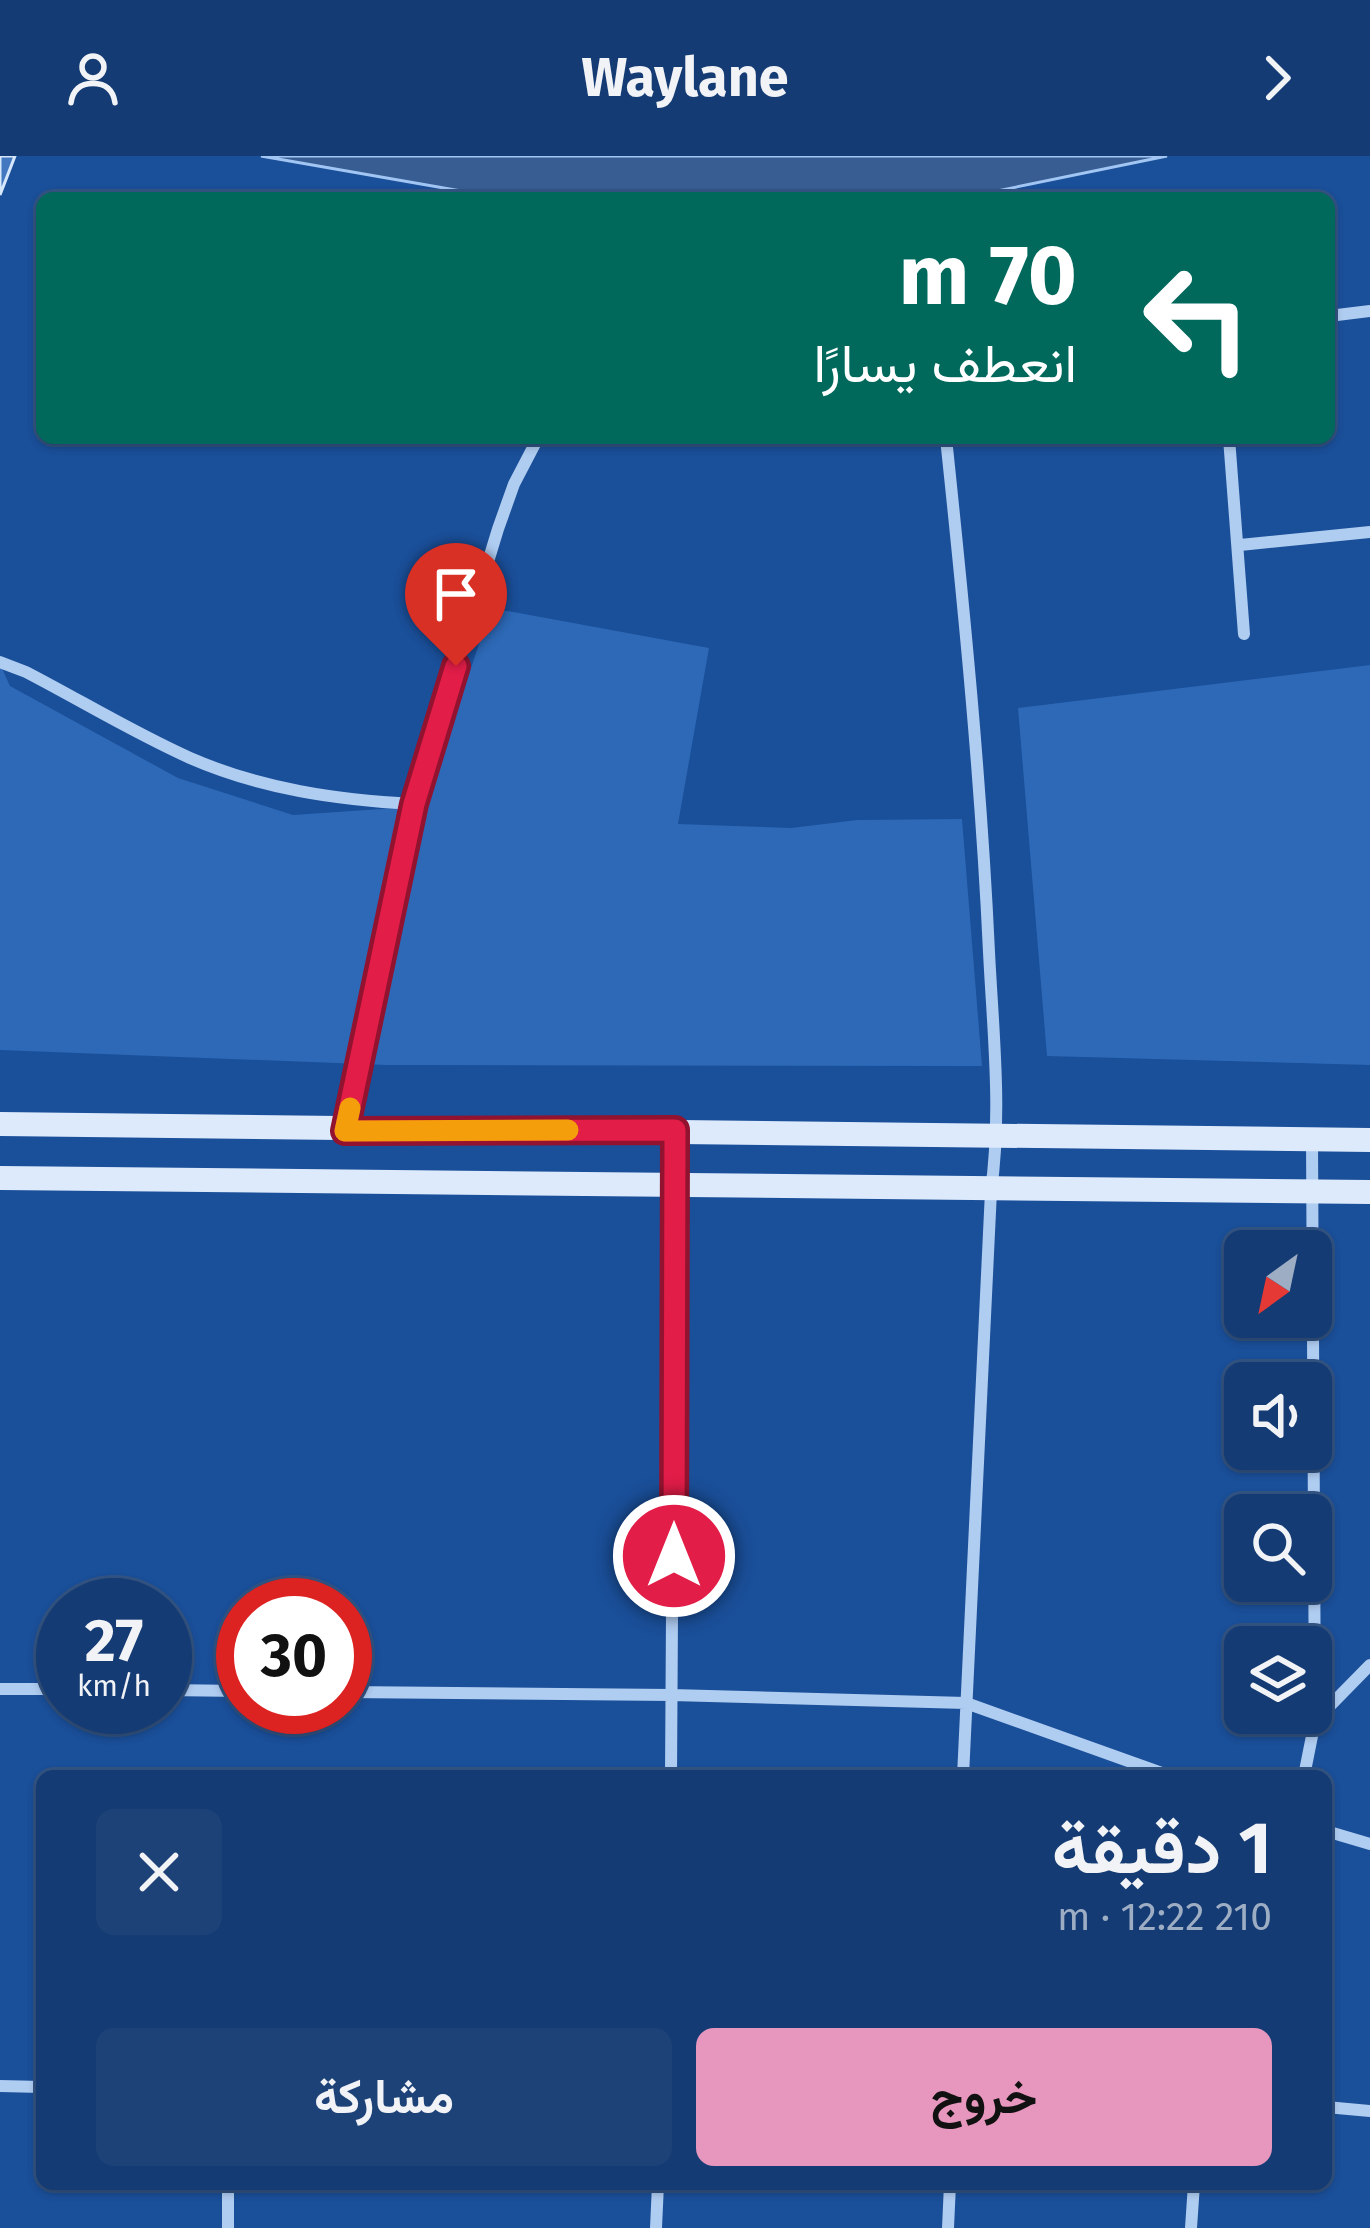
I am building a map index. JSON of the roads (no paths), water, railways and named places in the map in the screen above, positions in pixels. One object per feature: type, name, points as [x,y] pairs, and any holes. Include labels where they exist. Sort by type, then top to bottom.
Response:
[{"type":"main road","points":[[0,1124],[1370,1139]]},
{"type":"main road","points":[[0,1178],[1370,1192]]},
{"type":"street","points":[[1335,315],[1370,311]]},
{"type":"street","points":[[345,1131],[414,804],[498,529],[535,444]]},
{"type":"street","points":[[947,444],[966,613],[984,852],[998,1137],[963,1770]]},
{"type":"street","points":[[1230,444],[1244,634]]},
{"type":"street","points":[[1240,545],[1370,532]]},
{"type":"street","points":[[0,662],[190,758],[262,783],[344,800],[414,804]]},
{"type":"street","points":[[671,1770],[675,1130]]},
{"type":"street","points":[[1312,1138],[1315,1626]]},
{"type":"street","points":[[1332,1704],[1370,1665]]},
{"type":"street","points":[[0,1689],[36,1689]]},
{"type":"street","points":[[372,1692],[966,1703],[1153,1770]]},
{"type":"street","points":[[1305,1770],[1312,1734]]},
{"type":"street","points":[[1332,1834],[1370,1844]]},
{"type":"street","points":[[0,2086],[36,2087]]},
{"type":"street","points":[[1332,2108],[1370,2111]]},
{"type":"street","points":[[227,2190],[228,2228]]},
{"type":"street","points":[[656,2228],[658,2190]]},
{"type":"street","points":[[948,2228],[950,2190]]},
{"type":"street","points":[[1190,2228],[1193,2190]]}]
